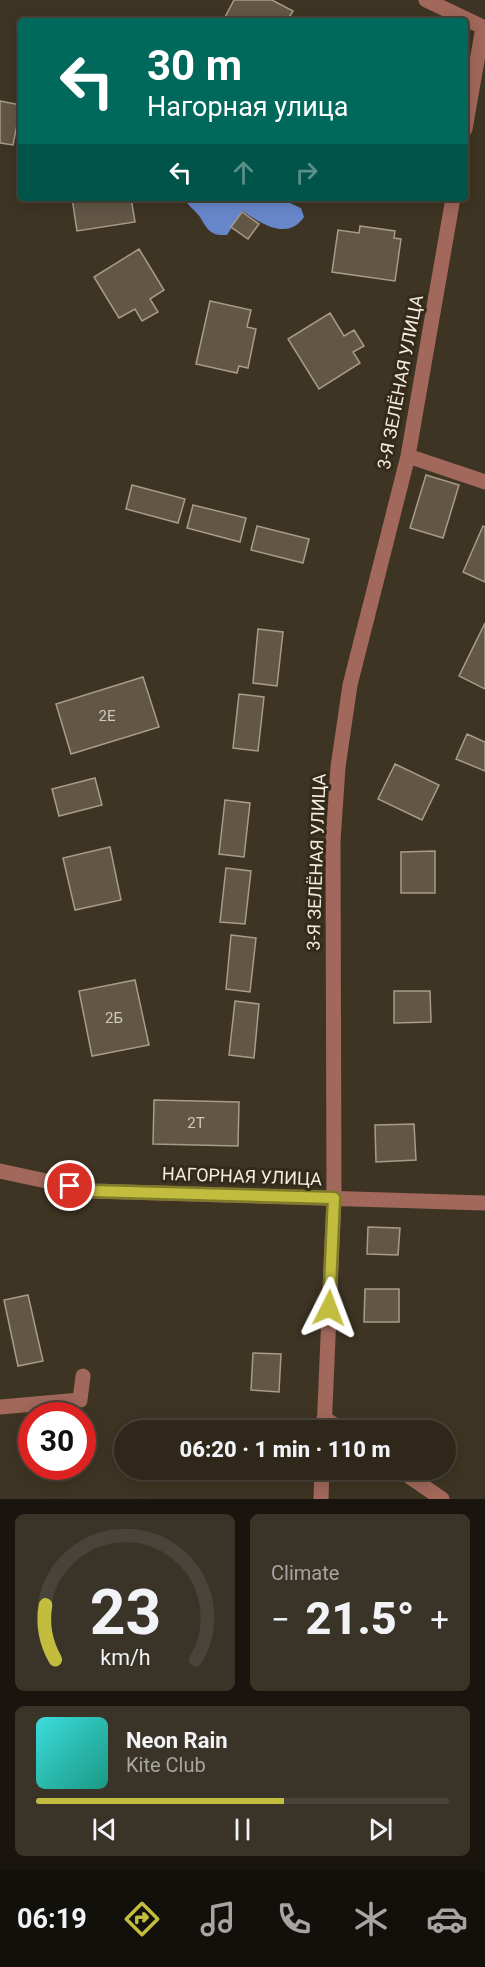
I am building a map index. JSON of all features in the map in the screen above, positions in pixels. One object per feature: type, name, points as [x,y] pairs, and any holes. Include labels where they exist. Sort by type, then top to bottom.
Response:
[{"type":"street","points":[[426,0],[465,18]]},
{"type":"street","points":[[468,20],[484,27],[468,113]]},
{"type":"street","name":"3-Я ЗЕЛЁНАЯ УЛИЦА","points":[[324,1420],[334,1198],[333,841],[338,767],[350,685],[408,456],[452,201]]},
{"type":"street","points":[[408,456],[485,482]]},
{"type":"street","name":"НАГОРНАЯ УЛИЦА","points":[[0,1171],[93,1191],[485,1203]]},
{"type":"street","points":[[0,1407],[80,1400],[83,1376]]},
{"type":"street","points":[[321,1499],[322,1480]]},
{"type":"street","points":[[414,1480],[442,1499]]},
{"type":"water","points":[[186,201],[286,201],[301,208],[304,217],[290,228],[282,229],[273,228],[242,211],[227,235],[217,234],[208,229]]},
{"type":"building","points":[[234,0],[272,0],[293,11],[289,18],[225,18]]},
{"type":"building","points":[[0,101],[18,104],[18,120],[13,145],[0,143]]},
{"type":"building","points":[[72,201],[132,201],[135,222],[77,231]]},
{"type":"building","points":[[242,212],[259,224],[248,239],[231,227]]},
{"type":"building","points":[[360,226],[395,231],[394,238],[401,239],[395,281],[332,272],[338,230],[359,233]]},
{"type":"building","points":[[139,249],[164,290],[150,299],[158,312],[142,321],[135,309],[119,318],[94,277]]},
{"type":"building","points":[[210,301],[251,310],[247,327],[256,329],[248,368],[239,366],[237,373],[196,364]]},
{"type":"building","points":[[330,313],[344,336],[354,330],[364,346],[353,352],[360,363],[319,389],[288,339]]},
{"type":"building","points":[[426,475],[459,485],[443,538],[410,528]]},
{"type":"building","points":[[132,485],[185,499],[178,523],[126,509]]},
{"type":"building","points":[[193,505],[246,518],[240,542],[187,528]]},
{"type":"building","points":[[257,526],[309,539],[303,563],[251,550]]},
{"type":"building","points":[[483,526],[485,527],[485,582],[463,572]]},
{"type":"building","points":[[485,623],[485,689],[459,676]]},
{"type":"building","points":[[258,629],[283,632],[277,686],[253,683]]},
{"type":"building","points":[[143,677],[159,727],[71,754],[56,704]]},
{"type":"building","points":[[239,694],[264,697],[258,751],[233,748]]},
{"type":"building","points":[[467,734],[485,742],[485,771],[456,759]]},
{"type":"building","points":[[395,764],[439,785],[422,820],[378,799]]},
{"type":"building","points":[[95,778],[102,805],[59,816],[52,789]]},
{"type":"building","points":[[225,800],[250,803],[244,857],[219,854]]},
{"type":"building","points":[[110,847],[121,900],[75,910],[63,858]]},
{"type":"building","points":[[435,851],[435,893],[401,893],[401,852]]},
{"type":"building","points":[[226,868],[251,871],[245,924],[220,922]]},
{"type":"building","points":[[231,935],[256,938],[250,992],[226,989]]},
{"type":"building","points":[[135,980],[149,1045],[92,1056],[79,991]]},
{"type":"building","points":[[394,991],[430,991],[431,1022],[394,1023]]},
{"type":"building","points":[[235,1001],[259,1004],[254,1058],[229,1055]]},
{"type":"building","points":[[154,1100],[239,1102],[238,1146],[153,1144]]},
{"type":"building","points":[[414,1124],[416,1160],[376,1162],[375,1125]]},
{"type":"building","points":[[368,1227],[400,1228],[398,1255],[367,1254]]},
{"type":"building","points":[[365,1289],[399,1289],[399,1322],[364,1322]]},
{"type":"building","points":[[28,1295],[43,1361],[18,1366],[4,1300]]},
{"type":"building","points":[[253,1353],[281,1354],[279,1392],[251,1390]]},
{"type":"route","points":[[70,1186],[93,1191],[334,1198],[329,1308]]}]
